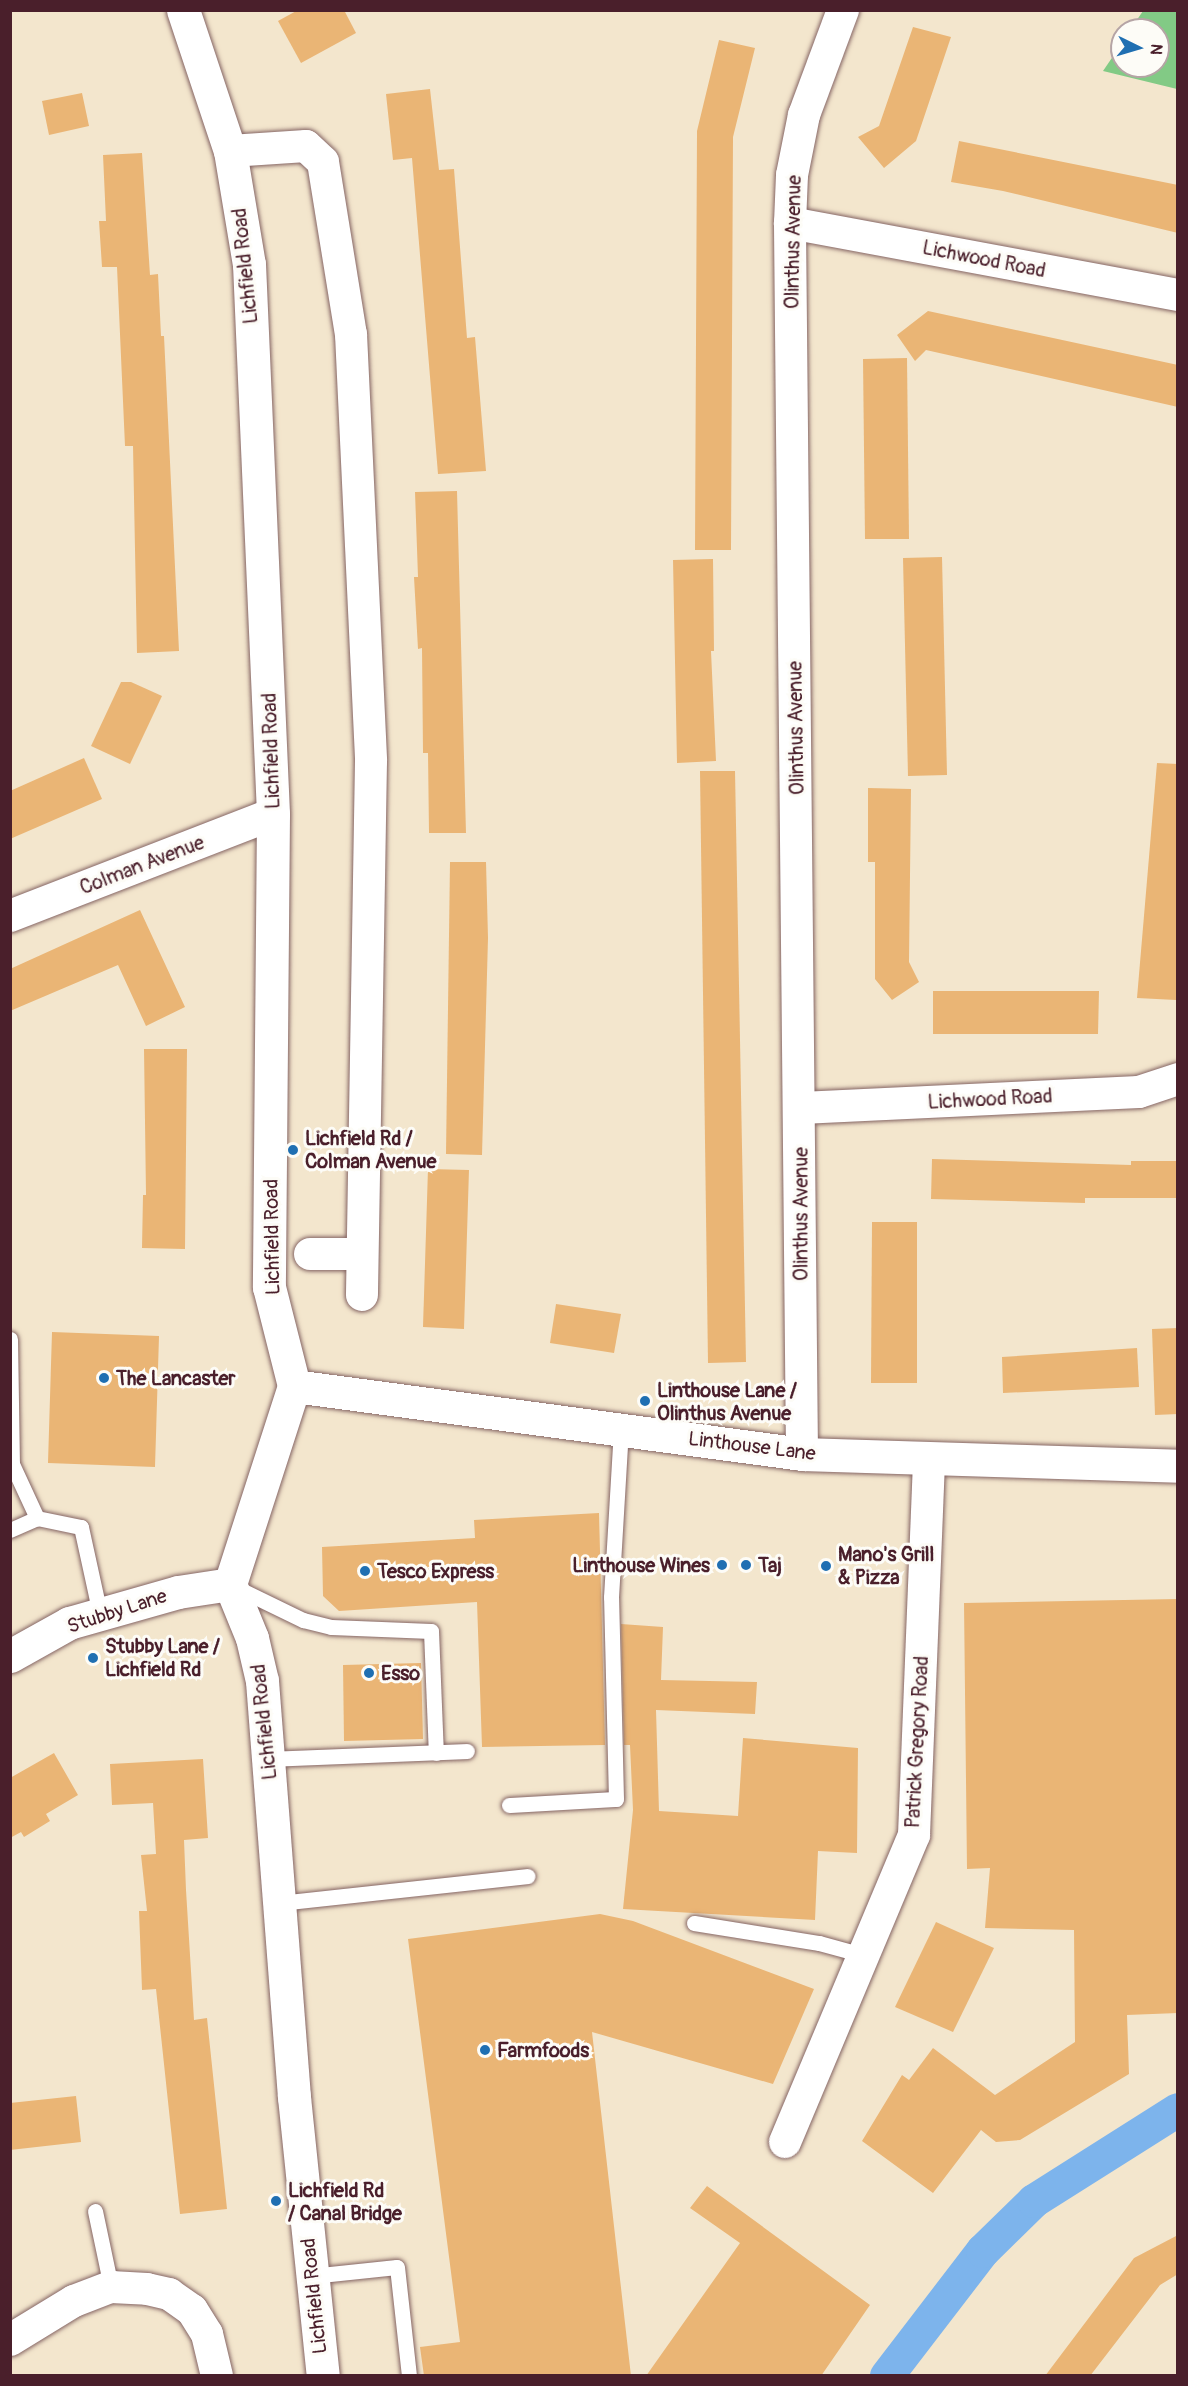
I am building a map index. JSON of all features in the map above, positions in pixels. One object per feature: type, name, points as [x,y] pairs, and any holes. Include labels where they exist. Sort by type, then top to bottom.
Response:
[{"type":"main road","name":"Lichfield Road","points":[[183,10],[230,151],[249,264],[273,814],[269,1287],[294,1386]]},
{"type":"main road","name":"Linthouse Lane","points":[[294,1386],[802,1454],[929,1460],[1178,1466]]},
{"type":"main road","points":[[230,1584],[294,1386]]},
{"type":"main road","name":"Lichfield Road","points":[[230,1584],[252,1638],[262,1681],[311,2276],[323,2376]]},
{"type":"main road","name":"Stubby Lane","points":[[10,1656],[69,1623],[178,1592],[230,1584]]},
{"type":"street","name":"Olinthus Avenue","points":[[802,1454],[801,1108],[790,223],[792,175],[804,115],[843,10]]},
{"type":"street","points":[[230,151],[306,146],[323,162],[351,334],[371,761],[362,1295]]},
{"type":"street","name":"Lichwood Road","points":[[790,223],[1178,296]]},
{"type":"street","name":"Colman Avenue","points":[[10,916],[273,814]]},
{"type":"street","name":"Lichwood Road","points":[[801,1108],[1139,1092],[1178,1078]]},
{"type":"street","name":"Lichfield Road","points":[[310,1254],[362,1254]]},
{"type":"street","name":"Patrick Gregory Road","points":[[785,2142],[914,1835],[929,1460]]},
{"type":"street","points":[[10,2340],[74,2301],[111,2287],[169,2295],[192,2310],[207,2334],[217,2376]]},
{"type":"lane","points":[[10,1339],[12,1464],[37,1518]]},
{"type":"lane","points":[[509,1805],[616,1799],[611,1597],[621,1431]]},
{"type":"lane","points":[[10,1530],[37,1518],[81,1527],[100,1614]]},
{"type":"lane","points":[[230,1584],[303,1620],[331,1628],[431,1630],[436,1753]]},
{"type":"lane","points":[[268,1759],[467,1751]]},
{"type":"lane","points":[[280,1903],[528,1876]]},
{"type":"lane","points":[[694,1923],[819,1943],[863,1955]]},
{"type":"lane","points":[[94,2211],[111,2287]]},
{"type":"lane","points":[[311,2276],[397,2267],[409,2376]]},
{"type":"green space","points":[[1143,11],[1177,11],[1177,89],[1132,78],[1170,78],[1170,18],[1138,18]]},
{"type":"green space","points":[[1110,61],[1110,73],[1103,71]]},
{"type":"building","points":[[298,10],[344,10],[356,33],[301,63],[278,21]]},
{"type":"building","points":[[913,27],[951,37],[916,141],[884,168],[858,137],[879,126]]},
{"type":"building","points":[[719,40],[755,48],[733,137],[731,550],[695,550],[697,131]]},
{"type":"building","points":[[430,89],[439,170],[454,169],[467,338],[475,337],[486,471],[438,474],[412,158],[393,160],[386,94]]},
{"type":"building","points":[[82,93],[89,126],[49,135],[42,101]]},
{"type":"building","points":[[959,141],[1178,185],[1178,233],[1003,191],[951,182]]},
{"type":"building","points":[[142,153],[150,275],[158,274],[161,336],[164,336],[179,651],[137,653],[133,446],[125,446],[117,267],[102,267],[99,221],[106,221],[103,155]]},
{"type":"building","points":[[928,311],[1178,365],[1178,407],[926,350],[915,361],[897,335]]},
{"type":"building","points":[[907,358],[909,539],[865,539],[863,359]]},
{"type":"building","points":[[457,491],[466,833],[429,833],[428,753],[423,753],[422,648],[418,649],[414,577],[418,577],[415,492]]},
{"type":"building","points":[[942,557],[947,775],[908,776],[903,558]]},
{"type":"building","points":[[713,559],[714,651],[711,651],[716,761],[677,763],[673,560]]},
{"type":"building","points":[[121,682],[131,682],[162,696],[130,764],[91,746]]},
{"type":"building","points":[[84,758],[102,799],[10,839],[10,791]]},
{"type":"building","points":[[1157,763],[1178,764],[1176,1000],[1137,998]]},
{"type":"building","points":[[700,771],[735,771],[746,1362],[708,1363]]},
{"type":"building","points":[[868,788],[911,789],[909,962],[919,982],[892,1000],[875,979],[875,862],[868,862]]},
{"type":"building","points":[[450,862],[486,862],[488,938],[482,1155],[446,1154]]},
{"type":"building","points":[[140,910],[185,1007],[146,1026],[118,965],[10,1011],[10,969]]},
{"type":"building","points":[[933,991],[1099,991],[1098,1034],[933,1034]]},
{"type":"building","points":[[144,1049],[187,1049],[185,1249],[142,1248],[143,1195],[146,1195]]},
{"type":"building","points":[[932,1159],[1131,1165],[1131,1161],[1178,1161],[1178,1198],[1085,1198],[1085,1203],[931,1199]]},
{"type":"building","points":[[428,1169],[469,1170],[464,1329],[423,1327]]},
{"type":"building","points":[[872,1222],[917,1222],[917,1383],[871,1383]]},
{"type":"building","points":[[556,1304],[621,1314],[614,1353],[550,1343]]},
{"type":"building","points":[[1178,1328],[1178,1414],[1155,1415],[1152,1329]]},
{"type":"building","name":"The Lancaster","points":[[52,1332],[159,1336],[155,1467],[48,1463]]},
{"type":"building","points":[[1137,1348],[1139,1387],[1003,1393],[1002,1357]]},
{"type":"building","points":[[599,1513],[605,1745],[482,1747],[477,1602],[339,1611],[323,1596],[322,1547],[475,1538],[474,1520]]},
{"type":"building","points":[[1178,1599],[1178,2013],[1127,2015],[1129,2074],[1020,2140],[996,2142],[981,2130],[933,2193],[862,2141],[902,2075],[909,2080],[933,2048],[995,2095],[1075,2042],[1074,1930],[985,1928],[990,1868],[967,1869],[964,1603]]},
{"type":"building","points":[[621,1624],[663,1627],[661,1680],[757,1682],[755,1714],[656,1710],[659,1811],[738,1816],[743,1738],[858,1748],[857,1853],[818,1851],[815,1920],[623,1909],[633,1810],[630,1745],[624,1745]]},
{"type":"building","points":[[421,1663],[423,1739],[344,1741],[343,1665]]},
{"type":"building","points":[[54,1753],[78,1795],[46,1814],[50,1821],[24,1837],[21,1832],[10,1838],[10,1778]]},
{"type":"building","points":[[203,1759],[208,1838],[184,1840],[186,1890],[194,2020],[207,2018],[227,2209],[180,2214],[156,1989],[142,1990],[139,1911],[147,1911],[141,1855],[156,1854],[153,1803],[112,1805],[110,1764]]},
{"type":"building","points":[[600,1914],[633,1921],[814,1989],[773,2084],[592,2032],[631,2376],[424,2376],[420,2347],[460,2342],[408,1939]]},
{"type":"building","points":[[936,1922],[994,1948],[953,2032],[895,2007]]},
{"type":"building","points":[[76,2096],[81,2142],[10,2150],[10,2103]]},
{"type":"building","points":[[707,2186],[870,2305],[821,2376],[646,2376],[740,2243],[690,2208]]},
{"type":"building","points":[[1178,2235],[1178,2274],[1160,2285],[1090,2376],[1045,2376],[1134,2258]]},
{"type":"waterway","points":[[887,2376],[983,2251],[1034,2201],[1178,2110]]},
{"type":"place","name":"Lichfield Rd / Colman Avenue","points":[[293,1150]]},
{"type":"place","name":"The Lancaster","points":[[104,1378]]},
{"type":"place","name":"Linthouse Lane / Olinthus Avenue","points":[[645,1401]]},
{"type":"place","name":"Linthouse Wines","points":[[722,1565]]},
{"type":"place","name":"Taj","points":[[746,1565]]},
{"type":"place","name":"Mano's Grill & Pizza","points":[[826,1566]]},
{"type":"place","name":"Tesco Express","points":[[365,1571]]},
{"type":"place","name":"Stubby Lane / Lichfield Rd","points":[[93,1658]]},
{"type":"place","name":"Esso","points":[[369,1673]]},
{"type":"place","name":"Farmfoods","points":[[485,2050]]},
{"type":"place","name":"Lichfield Rd / Canal Bridge","points":[[276,2201]]}]
